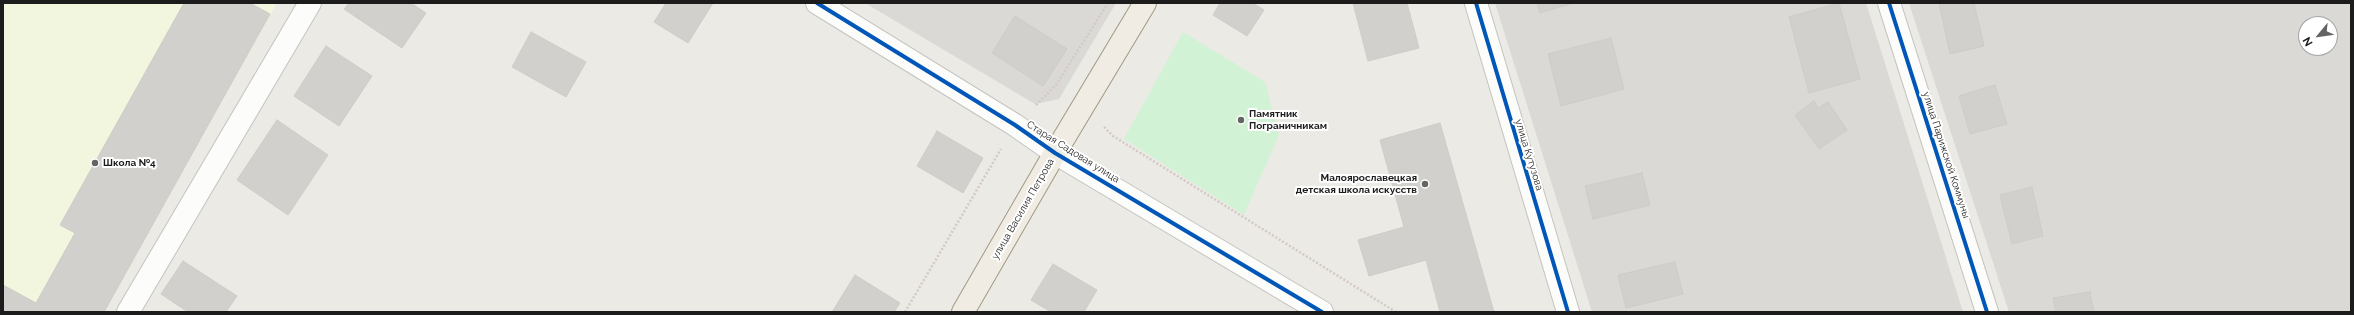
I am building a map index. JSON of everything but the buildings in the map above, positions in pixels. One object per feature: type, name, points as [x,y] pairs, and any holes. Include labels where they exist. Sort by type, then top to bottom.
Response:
[{"type":"main road","name":"улица Василия Петрова","points":[[964,312],[1055,153],[1146,3]]},
{"type":"street","points":[[128,312],[310,3]]},
{"type":"street","name":"Старая Садовая улица","points":[[817,3],[1015,125],[1055,153],[1322,312]]},
{"type":"street","name":"улица Кутузова","points":[[1476,3],[1568,312]]},
{"type":"street","name":"улица Парижской Коммуны","points":[[1889,3],[1987,312]]},
{"type":"path","points":[[904,312],[1015,125],[1056,85],[1108,3]]},
{"type":"path","points":[[1056,85],[1084,105],[1113,136],[1396,312]]},
{"type":"shaded area","name":"Школа №4","points":[[3,3],[277,3],[104,312],[3,312]]},
{"type":"shaded area","points":[[865,3],[1116,3],[1059,99],[1035,104]]},
{"type":"shaded area","points":[[1495,3],[1866,3],[1963,312],[1592,312]]},
{"type":"shaded area","points":[[1909,3],[2351,3],[2351,312],[2009,312]]},
{"type":"shaded area","points":[[1183,32],[1265,82],[1279,135],[1244,215],[1124,139]]},
{"type":"cycle path","points":[[817,3],[1015,125],[1055,153],[1322,312]]},
{"type":"cycle path","points":[[1476,3],[1568,312]]},
{"type":"cycle path","points":[[1889,3],[1987,312]]},
{"type":"place","name":"Памятник Пограничникам","points":[[1241,120]]},
{"type":"place","name":"Школа №4","points":[[95,163]]},
{"type":"place","name":"Малоярославецкая детская школа искусств","points":[[1425,184]]}]
